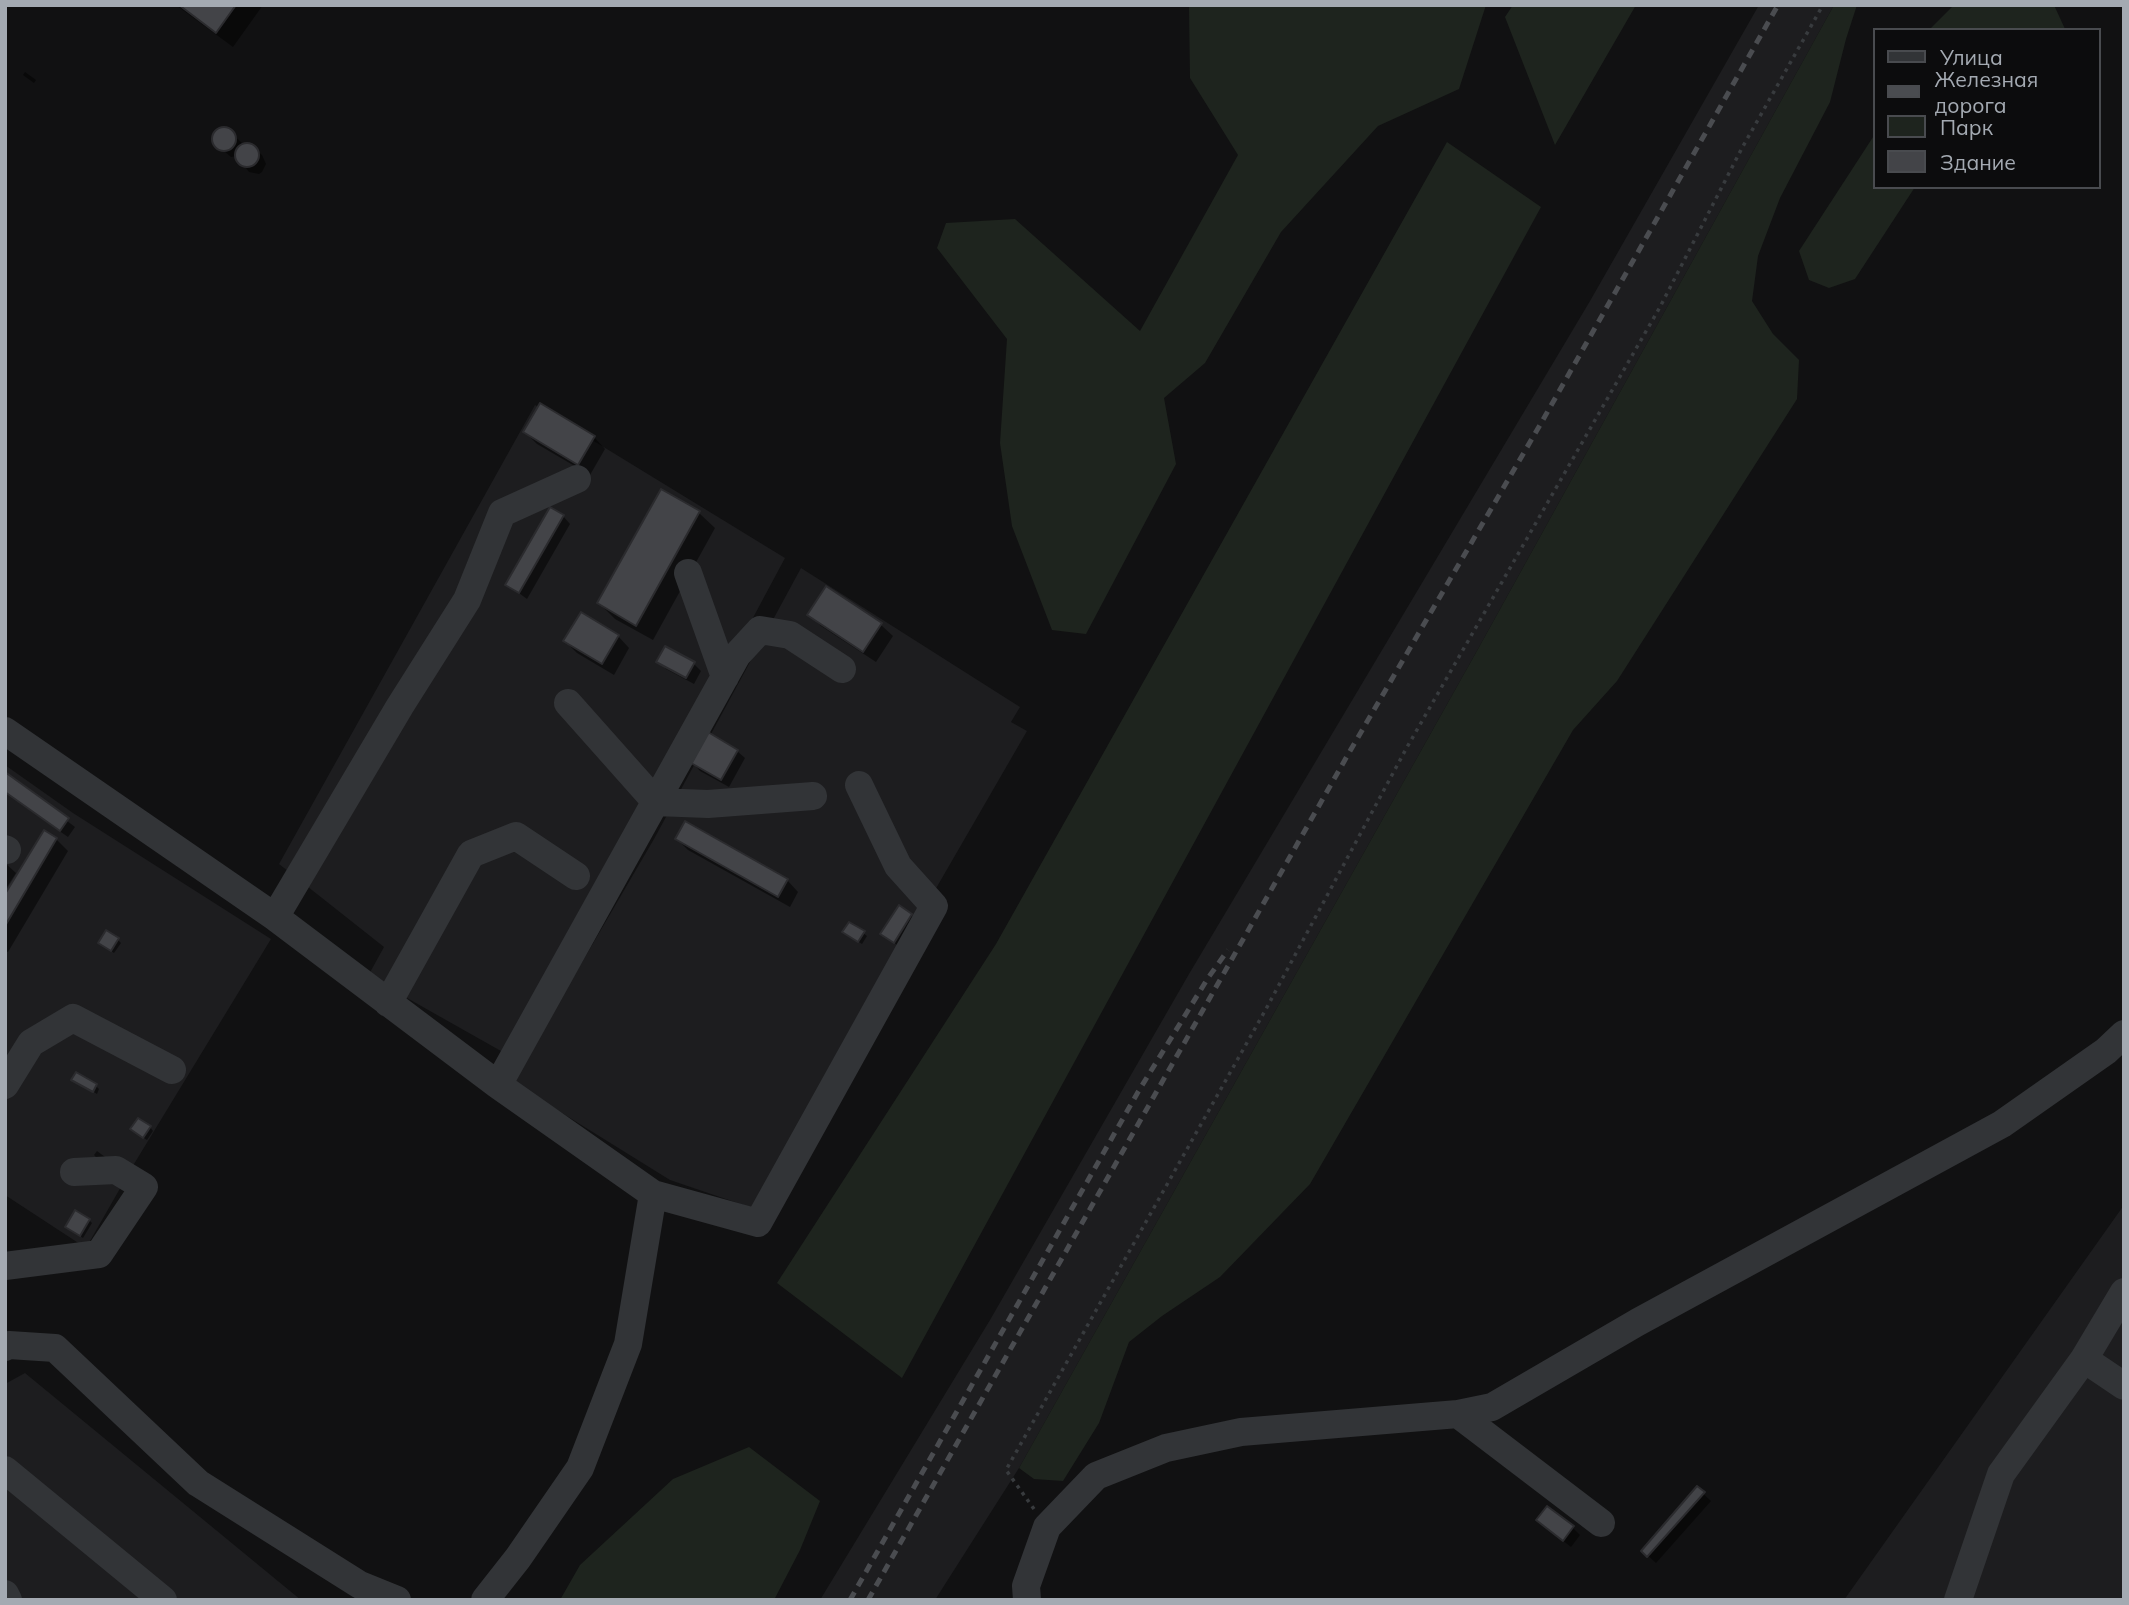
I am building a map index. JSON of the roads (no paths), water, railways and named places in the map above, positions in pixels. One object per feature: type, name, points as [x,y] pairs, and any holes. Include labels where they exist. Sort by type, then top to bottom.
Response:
[{"type":"street","points":[[275,917],[400,705],[467,600],[502,513],[577,479]]},
{"type":"street","points":[[688,573],[725,677]]},
{"type":"street","points":[[498,1085],[737,655],[760,630],[790,635],[842,669]]},
{"type":"street","points":[[568,703],[656,802],[708,804],[813,796]]},
{"type":"street","points":[[5,731],[275,917],[498,1085],[653,1194],[758,1223],[934,906],[898,866],[859,785]]},
{"type":"street","points":[[388,1003],[471,854],[516,836],[576,876]]},
{"type":"street","points":[[5,1085],[31,1043],[74,1018],[172,1070]]},
{"type":"street","points":[[1027,1600],[1027,1586],[1047,1527],[1096,1476],[1166,1448],[1241,1432],[1458,1414],[1492,1407],[1638,1322],[2003,1124],[2118,1049]]},
{"type":"street","points":[[5,1266],[99,1254],[144,1187],[116,1170],[74,1172]]},
{"type":"street","points":[[485,1600],[518,1558],[580,1468],[628,1344],[653,1194]]},
{"type":"street","points":[[1958,1600],[2001,1474],[2084,1359],[2124,1292]]},
{"type":"street","points":[[5,1347],[55,1348],[198,1483],[359,1585],[397,1600]]},
{"type":"street","points":[[2084,1359],[2124,1385]]},
{"type":"street","points":[[1458,1414],[1601,1522]]},
{"type":"street","points":[[5,1470],[163,1600]]},
{"type":"street","points":[[5,1594],[8,1600]]},
{"type":"railway","points":[[868,1600],[1778,5]]},
{"type":"railway","points":[[850,1600],[1138,1092],[1228,950]]}]
